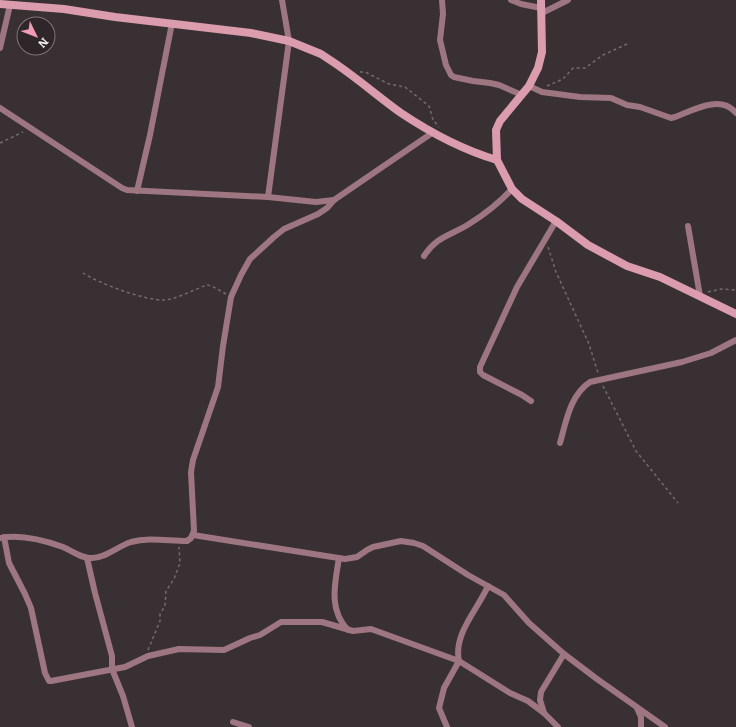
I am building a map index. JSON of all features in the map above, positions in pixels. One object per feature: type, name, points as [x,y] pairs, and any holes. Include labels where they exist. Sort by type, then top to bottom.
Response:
[{"type":"street","points":[[268,197],[289,41],[282,0]]},
{"type":"street","points":[[442,0],[443,14],[440,40],[446,65],[451,75],[473,81],[499,85],[522,95]]},
{"type":"street","points":[[511,0],[521,4],[542,7],[568,0]]},
{"type":"street","points":[[0,4],[64,9],[115,18],[172,23],[251,33],[289,41],[321,54],[400,112],[432,133],[477,155],[497,160]]},
{"type":"street","points":[[0,48],[10,5]]},
{"type":"street","points":[[542,7],[542,52],[532,88],[522,95],[498,125],[496,140],[497,160],[512,189],[522,199],[588,244],[628,266],[660,277],[700,295],[736,314]]},
{"type":"street","points":[[137,192],[172,23]]},
{"type":"street","points":[[532,88],[542,92],[580,97],[611,98],[627,105],[640,107],[671,118],[706,105],[714,104],[729,106],[736,113]]},
{"type":"street","points":[[0,108],[122,188],[137,192],[268,197],[316,202],[334,200]]},
{"type":"street","points":[[432,133],[334,200],[327,208],[318,214],[284,229],[261,248],[247,265],[231,297],[218,387],[195,451],[190,472],[194,535],[189,540],[141,540],[121,546],[93,559],[40,540],[2,537],[9,563],[31,608],[47,678],[51,681],[124,667],[148,656],[180,649],[224,650],[260,635],[281,622],[322,622],[348,630],[358,631],[371,629],[459,661],[510,693],[528,701],[544,713],[558,727]]},
{"type":"street","points":[[424,256],[437,241],[463,228],[480,217],[491,209],[512,189]]},
{"type":"street","points":[[531,401],[522,394],[483,375],[480,372],[480,367],[517,287],[556,221]]},
{"type":"street","points":[[688,226],[700,295]]},
{"type":"street","points":[[560,443],[566,420],[574,399],[583,387],[590,382],[682,362],[711,353],[736,340]]},
{"type":"street","points":[[194,535],[352,559],[370,548],[404,541],[423,546],[509,600],[529,623],[564,654],[665,727]]},
{"type":"street","points":[[87,558],[94,594],[112,656],[112,669],[123,696],[132,727]]},
{"type":"street","points":[[339,558],[334,593],[335,606],[338,617],[348,630]]},
{"type":"street","points":[[447,727],[439,708],[444,688],[459,661],[457,652],[459,642],[488,586]]},
{"type":"street","points":[[544,713],[540,700],[541,692],[564,654]]},
{"type":"street","points":[[638,708],[641,717],[641,727]]},
{"type":"street","points":[[233,722],[249,727]]},
{"type":"path","points":[[532,88],[563,79],[573,68],[585,68],[603,55],[627,44]]},
{"type":"path","points":[[346,71],[364,72],[389,84],[405,87],[430,106],[434,120],[442,130]]},
{"type":"path","points":[[0,143],[29,128]]},
{"type":"path","points":[[545,239],[556,272],[589,344],[600,379],[636,451],[678,503]]},
{"type":"path","points":[[83,273],[111,286],[154,299],[168,299],[207,285],[212,286],[231,297]]},
{"type":"path","points":[[700,295],[721,289],[736,290]]},
{"type":"path","points":[[148,656],[148,648],[165,606],[166,591],[174,579],[180,563],[179,541]]}]
